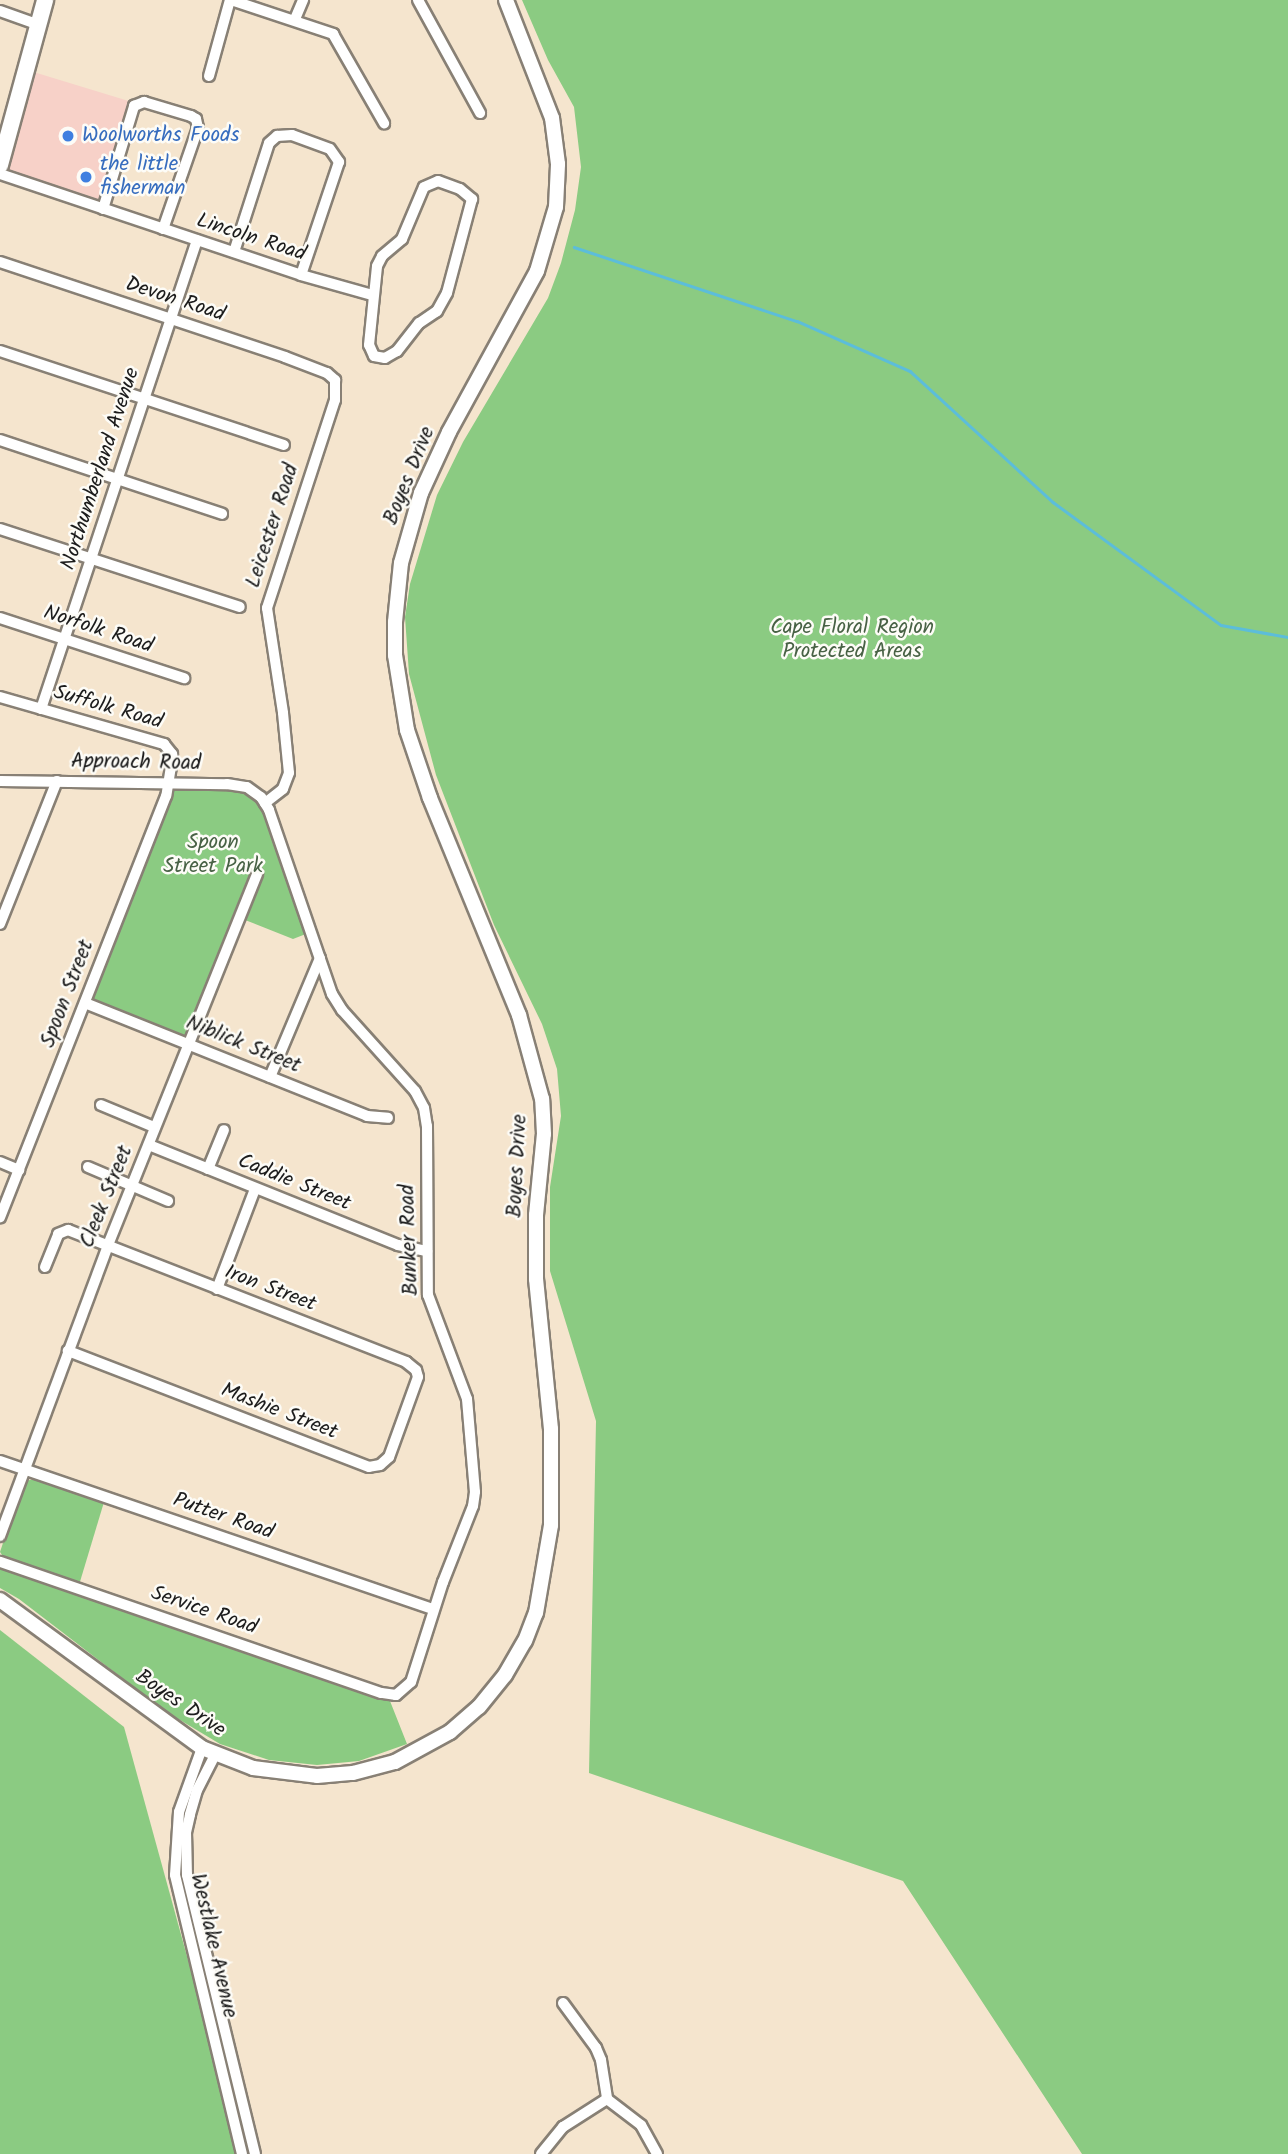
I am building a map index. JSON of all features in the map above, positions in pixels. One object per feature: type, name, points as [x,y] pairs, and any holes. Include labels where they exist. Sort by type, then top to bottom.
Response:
[{"type":"main road","points":[[0,165],[45,0]]},
{"type":"main road","name":"Boyes Drive","points":[[0,1600],[208,1751],[272,1773],[335,1776],[395,1762],[428,1746],[479,1707],[510,1667],[525,1641],[536,1613],[548,1555],[551,1429],[536,1241],[544,1134],[542,1099],[519,1015],[430,798],[407,730],[395,655],[395,622],[401,563],[421,493],[449,432],[537,271],[556,207],[558,164],[552,118],[506,0]]},
{"type":"street","points":[[209,76],[230,0],[295,19],[333,34],[384,123]]},
{"type":"street","points":[[295,19],[303,0]]},
{"type":"street","points":[[418,0],[480,113]]},
{"type":"street","points":[[0,11],[38,25]]},
{"type":"street","points":[[103,209],[134,106],[144,102],[191,116],[198,123],[198,128],[163,229]]},
{"type":"street","points":[[234,252],[269,143],[276,136],[292,135],[330,149],[338,162],[302,275]]},
{"type":"street","name":"Lincoln Road","points":[[0,174],[302,275],[372,295]]},
{"type":"street","points":[[438,181],[469,195],[472,204],[443,301],[437,311],[419,323],[402,346],[385,358],[374,356],[369,349],[372,295],[379,261],[402,239],[428,184],[438,181]]},
{"type":"street","name":"Northumberland Avenue","points":[[41,709],[197,240]]},
{"type":"street","name":"Devon Road","points":[[0,262],[285,357],[327,373],[335,380]]},
{"type":"street","points":[[0,351],[284,444]]},
{"type":"street","name":"Leicester Road","points":[[265,803],[283,789],[289,772],[267,608],[335,400],[335,380]]},
{"type":"street","points":[[0,440],[222,514]]},
{"type":"street","points":[[0,529],[240,607]]},
{"type":"street","name":"Norfolk Road","points":[[0,618],[184,678]]},
{"type":"street","name":"Suffolk Road","points":[[0,697],[164,744],[172,754],[167,783]]},
{"type":"street","name":"Approach Road","points":[[0,781],[243,786],[257,793],[265,803]]},
{"type":"street","points":[[0,924],[57,782]]},
{"type":"street","name":"Spoon Street","points":[[0,1218],[166,796],[167,783]]},
{"type":"street","name":"Bunker Road","points":[[265,803],[337,1003],[421,1101],[427,1126],[426,1251],[431,1306],[467,1399],[475,1492],[474,1506],[433,1609],[411,1682],[396,1695]]},
{"type":"street","name":"Cleek Street","points":[[0,1536],[108,1245],[257,874]]},
{"type":"street","points":[[270,1077],[320,958]]},
{"type":"street","name":"Niblick Street","points":[[85,1003],[367,1116],[387,1118]]},
{"type":"street","points":[[101,1105],[155,1127]]},
{"type":"street","points":[[208,1170],[224,1129]]},
{"type":"street","name":"Caddie Street","points":[[149,1145],[406,1248],[426,1251]]},
{"type":"street","points":[[0,1161],[19,1170]]},
{"type":"street","points":[[88,1167],[168,1201]]},
{"type":"street","points":[[217,1289],[255,1189]]},
{"type":"street","name":"Iron Street","points":[[45,1267],[61,1231],[68,1230],[406,1362],[416,1370]]},
{"type":"street","name":"Mashie Street","points":[[68,1351],[369,1468],[380,1465],[389,1457],[417,1387],[416,1370]]},
{"type":"street","name":"Putter Road","points":[[0,1461],[433,1609]]},
{"type":"street","name":"Service Road","points":[[0,1562],[381,1693],[396,1695]]},
{"type":"street","name":"Westlake Avenue","points":[[208,1751],[179,1812],[175,1875],[242,2154]]},
{"type":"street","name":"Westlake Avenue","points":[[208,1751],[186,1832],[187,1875],[255,2154]]},
{"type":"street","points":[[563,2003],[596,2048],[601,2060],[607,2099],[631,2114],[641,2125],[657,2154]]},
{"type":"street","points":[[541,2154],[563,2127],[607,2099]]},
{"type":"shaded area","points":[[27,70],[136,103],[105,206],[0,174],[0,158]]},
{"type":"green space","name":"Cape Floral Region Protected Areas","points":[[522,0],[1288,0],[1288,2154],[1082,2154],[903,1881],[589,1773],[596,1421],[550,1271],[550,1187],[561,1116],[557,1069],[542,1024],[494,925],[436,775],[409,674],[405,617],[410,584],[437,495],[463,442],[548,298],[561,263],[575,210],[581,167],[574,107],[548,60]]},
{"type":"green space","name":"Spoon Street Park","points":[[167,783],[227,784],[261,797],[311,932],[293,939],[240,918],[189,1044],[85,1003]]},
{"type":"green space","points":[[35,1479],[104,1502],[79,1585],[4,1558],[0,1552],[22,1486],[25,1481]]},
{"type":"green space","points":[[0,1566],[390,1701],[407,1744],[359,1761],[317,1765],[269,1760],[220,1744],[165,1711],[19,1599],[0,1588]]},
{"type":"green space","points":[[0,1630],[124,1727],[224,2091],[237,2154],[0,2154]]},
{"type":"waterway","points":[[574,247],[797,321],[910,371],[1053,502],[1221,625],[1288,637]]},
{"type":"place","name":"Woolworths Foods","points":[[68,136]]},
{"type":"place","name":"the little fisherman","points":[[86,177]]}]
